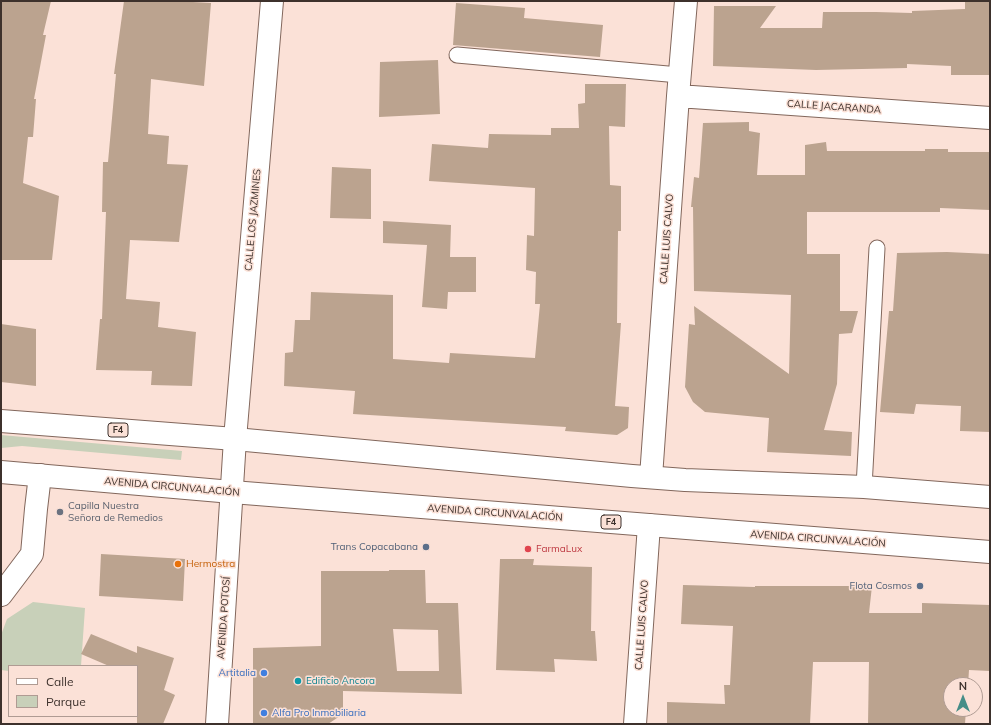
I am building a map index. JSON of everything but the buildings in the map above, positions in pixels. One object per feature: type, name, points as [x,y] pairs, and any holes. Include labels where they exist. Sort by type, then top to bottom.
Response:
[{"type":"main road","name":"CALLE LOS JAZMINES","points":[[235,439],[272,1]]},
{"type":"main road","name":"CALLE LUIS CALVO","points":[[651,477],[679,74],[686,1]]},
{"type":"main road","name":"CALLE JACARANDA","points":[[678,96],[990,118]]},
{"type":"main road","name":"F4","points":[[1,421],[235,439],[651,477],[864,487],[990,497]]},
{"type":"main road","name":"AVENIDA POTOSÍ","points":[[217,724],[235,439]]},
{"type":"main road","name":"AVENIDA CIRCUNVALACIÓN","points":[[1,472],[232,492],[990,552]]},
{"type":"main road","points":[[1,595],[32,554],[40,475]]},
{"type":"main road","name":"CALLE LUIS CALVO","points":[[635,724],[650,525]]},
{"type":"lane","points":[[457,55],[679,74]]},
{"type":"lane","points":[[864,487],[878,248]]},
{"type":"green space","points":[[1,435],[182,451],[181,460],[22,446],[1,448]]},
{"type":"green space","points":[[33,602],[85,608],[81,665],[8,665],[8,671],[1,670],[1,635],[7,619]]},
{"type":"place","name":"Capilla Nuestra Señora de Remedios","points":[[60,512]]},
{"type":"place","name":"Trans Copacabana","points":[[426,547]]},
{"type":"place","name":"FarmaLux","points":[[528,549]]},
{"type":"place","name":"Hermostra","points":[[178,564]]},
{"type":"place","name":"Flota Cosmos","points":[[920,586]]},
{"type":"place","name":"Artitalia","points":[[264,673]]},
{"type":"place","name":"Edificio Ancora","points":[[298,681]]},
{"type":"place","name":"Alfa Pro Inmobiliaria","points":[[264,713]]}]
